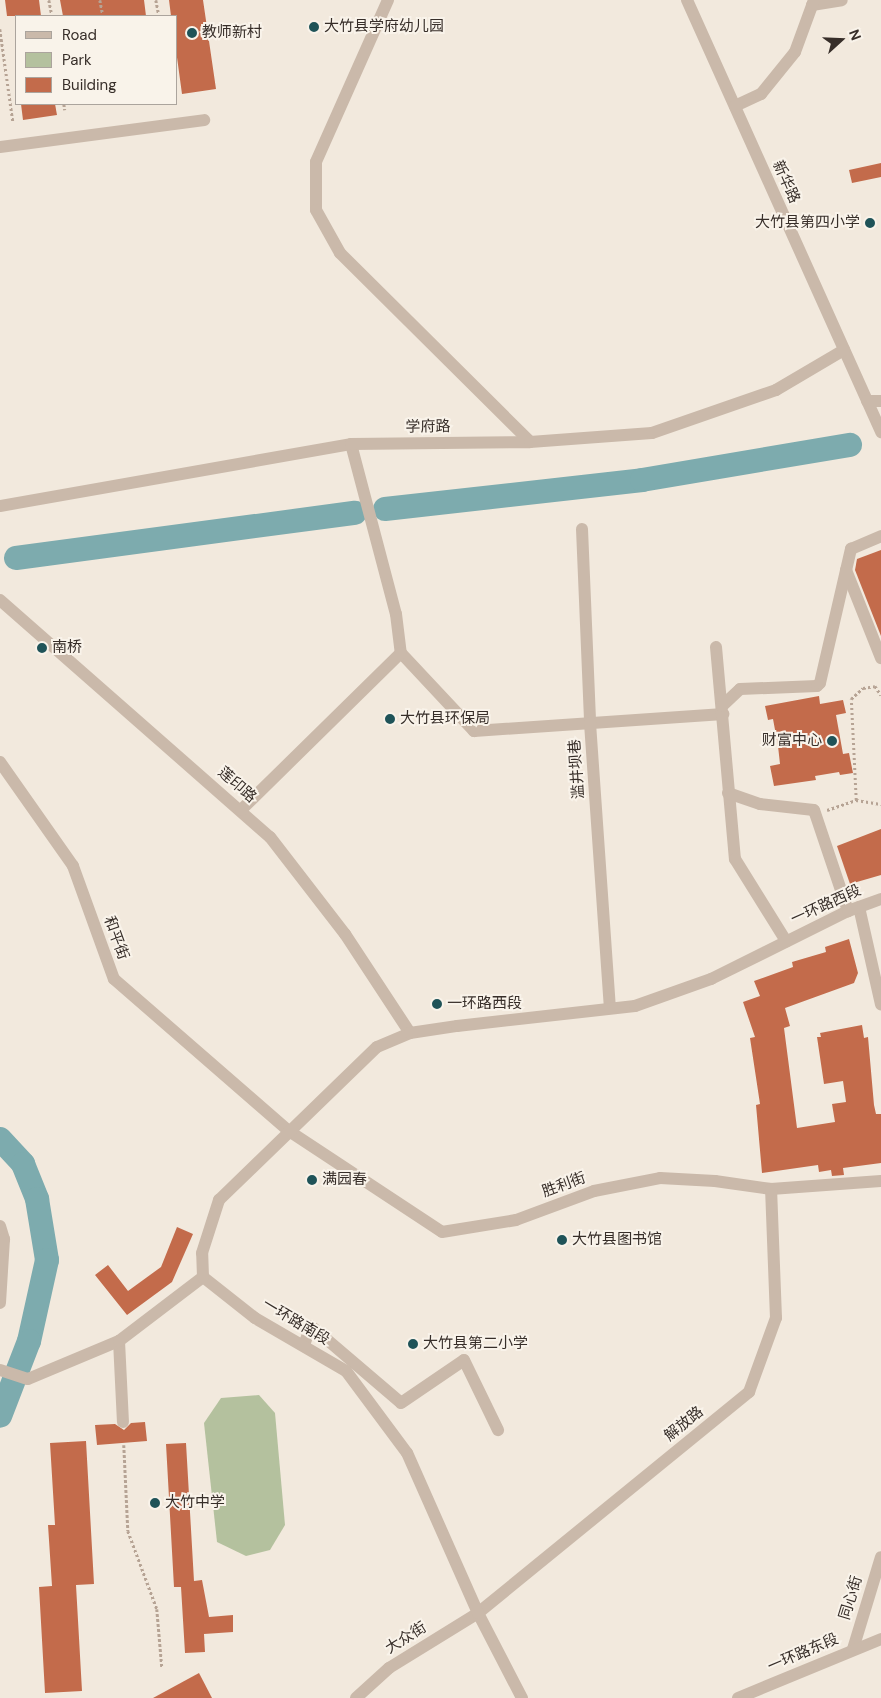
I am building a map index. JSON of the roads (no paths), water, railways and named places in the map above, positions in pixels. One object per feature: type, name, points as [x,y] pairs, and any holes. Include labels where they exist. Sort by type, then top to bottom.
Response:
[{"type":"street","points":[[388,0],[316,162],[316,210],[340,253],[530,442]]},
{"type":"street","name":"新华路","points":[[687,0],[881,432]]},
{"type":"street","points":[[734,106],[761,94],[795,52],[813,2],[842,0]]},
{"type":"street","points":[[0,147],[204,120]]},
{"type":"street","name":"学府路","points":[[0,506],[351,444],[530,442],[652,433],[776,390],[844,350]]},
{"type":"street","points":[[867,401],[881,401]]},
{"type":"street","points":[[351,444],[396,614],[401,653],[474,731],[590,724],[722,710],[740,689],[817,686],[820,683],[851,549],[881,536]]},
{"type":"street","name":"滥井坝巷","points":[[582,529],[590,724],[610,1008]]},
{"type":"street","points":[[846,570],[881,658]]},
{"type":"street","name":"莲印路","points":[[0,600],[270,837],[345,934],[410,1033]]},
{"type":"street","points":[[716,646],[735,859],[786,941]]},
{"type":"street","points":[[241,810],[401,653]]},
{"type":"street","name":"和平街","points":[[0,762],[73,866],[114,979],[289,1131]]},
{"type":"street","points":[[728,793],[760,804],[814,810],[854,909],[881,1005]]},
{"type":"street","name":"一环路西段","points":[[410,1033],[635,1006],[710,979],[854,909],[881,899]]},
{"type":"street","points":[[0,1370],[28,1379],[119,1341],[203,1277],[202,1253],[218,1200],[377,1047],[410,1033]]},
{"type":"street","name":"胜利街","points":[[289,1131],[442,1232],[516,1220],[594,1191],[660,1178],[715,1181],[771,1189],[881,1181]]},
{"type":"street","name":"解放路","points":[[478,1613],[749,1392],[776,1318],[771,1189]]},
{"type":"street","points":[[0,1226],[4,1239],[0,1303]]},
{"type":"street","name":"一环路南段","points":[[203,1277],[255,1318],[346,1371],[407,1453],[478,1613],[522,1698]]},
{"type":"street","points":[[304,1345],[311,1326],[401,1403],[464,1360],[498,1430]]},
{"type":"street","points":[[119,1341],[123,1422]]},
{"type":"street","name":"同心街","points":[[853,1649],[881,1557]]},
{"type":"street","name":"大众街","points":[[356,1698],[389,1668],[478,1613]]},
{"type":"street","name":"一环路东段","points":[[738,1698],[881,1639]]},
{"type":"waterway","points":[[385,509],[642,480],[850,445]]},
{"type":"waterway","points":[[16,558],[355,513]]},
{"type":"waterway","points":[[0,1139],[23,1164],[37,1199],[47,1260],[29,1341],[0,1416]]},
{"type":"place","name":"大竹县学府幼儿园","points":[[314,27]]},
{"type":"place","name":"教师新村","points":[[192,33]]},
{"type":"place","name":"大竹县第四小学","points":[[870,223]]},
{"type":"place","name":"南桥","points":[[42,648]]},
{"type":"place","name":"大竹县环保局","points":[[390,719]]},
{"type":"place","name":"财富中心","points":[[832,741]]},
{"type":"place","name":"一环路西段","points":[[437,1004]]},
{"type":"place","name":"满园春","points":[[312,1180]]},
{"type":"place","name":"大竹县图书馆","points":[[562,1240]]},
{"type":"place","name":"大竹县第二小学","points":[[413,1344]]},
{"type":"place","name":"大竹中学","points":[[155,1503]]}]
